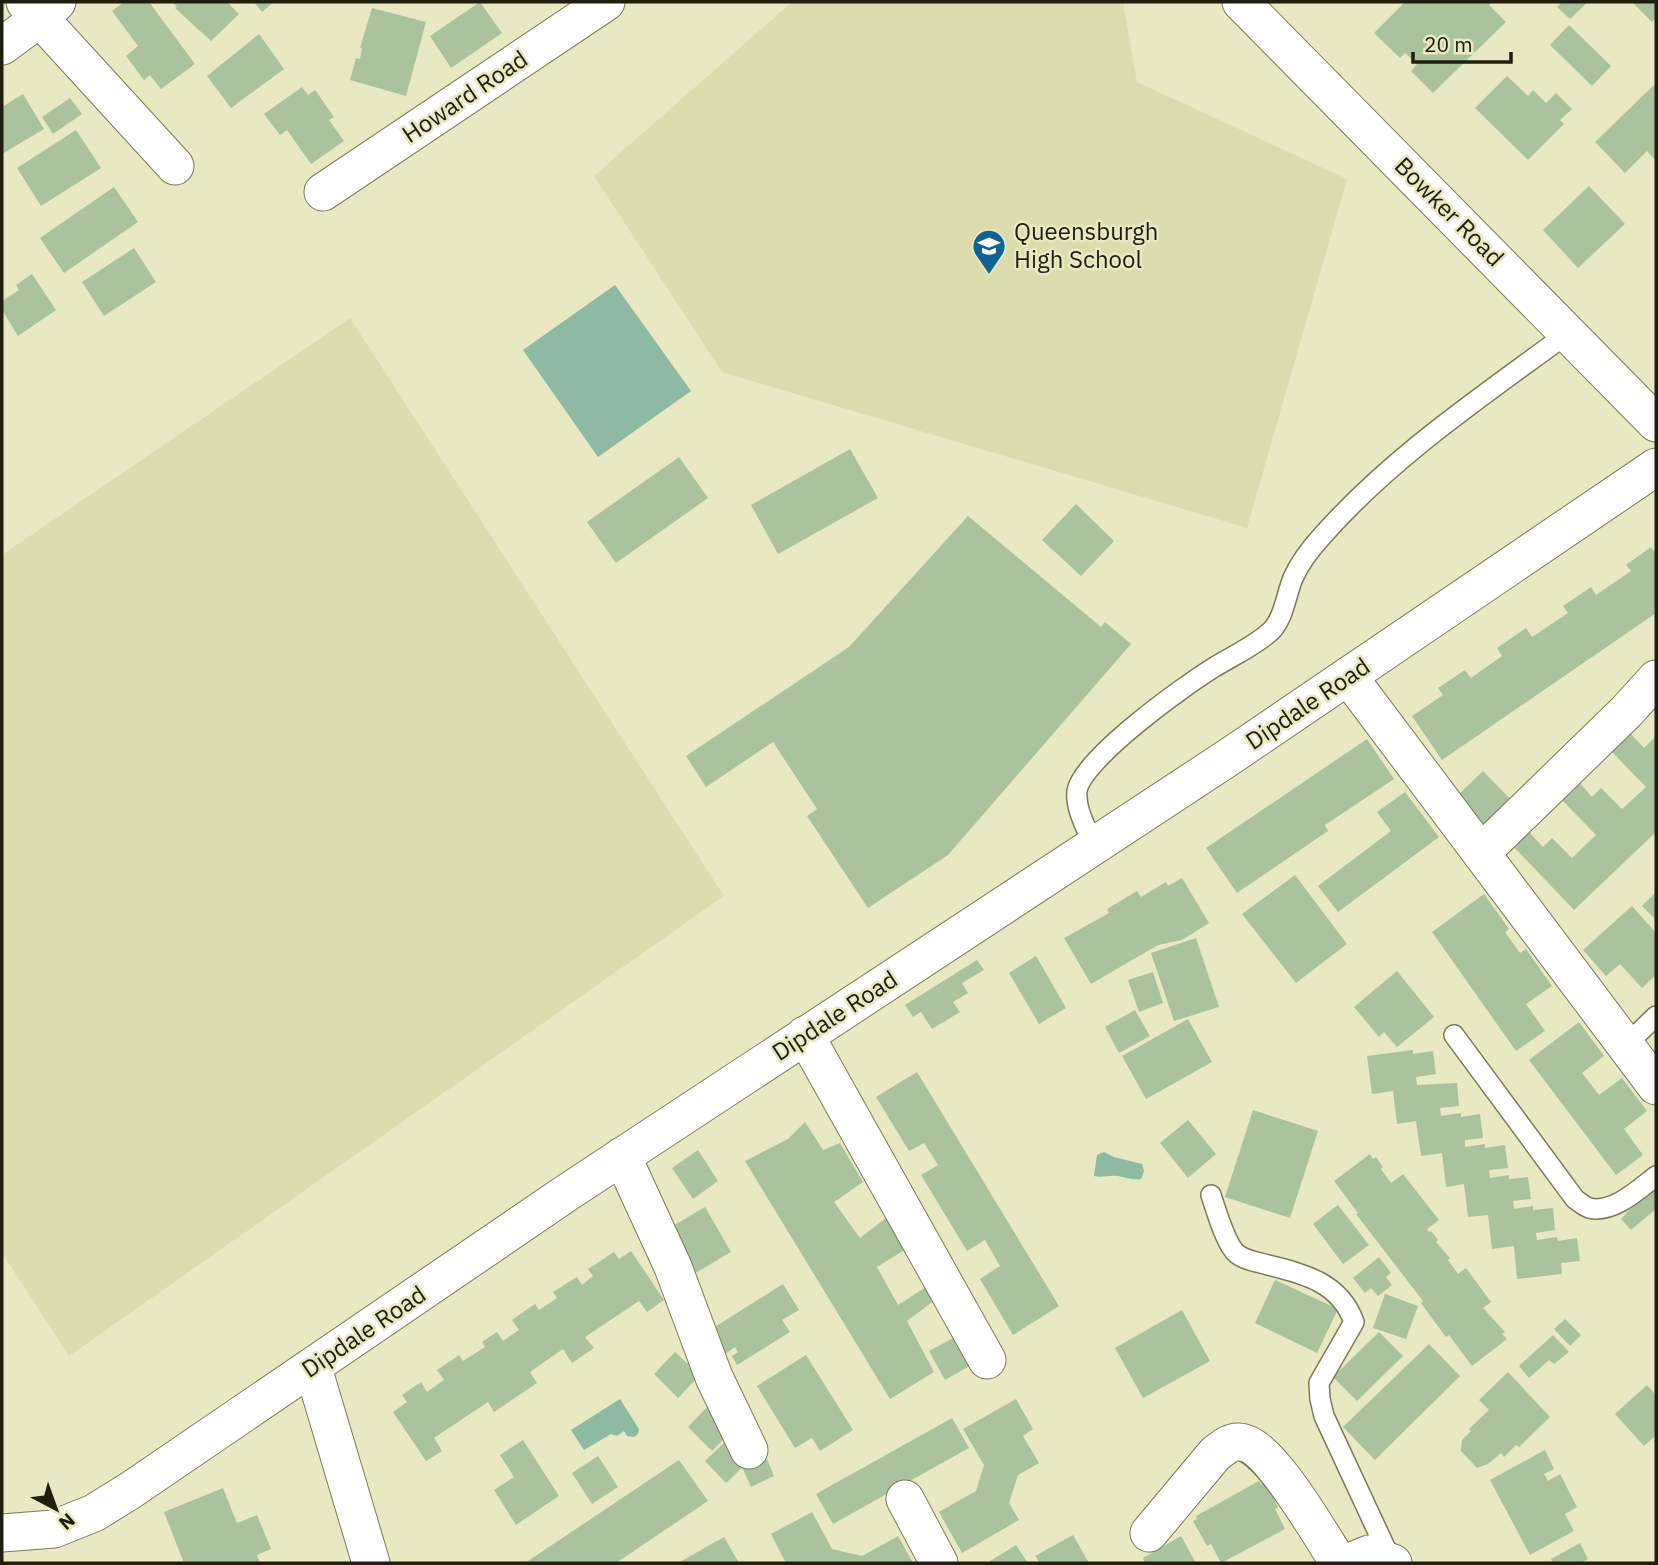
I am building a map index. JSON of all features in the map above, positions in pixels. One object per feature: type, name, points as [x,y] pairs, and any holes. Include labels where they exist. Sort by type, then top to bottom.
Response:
[{"type":"street","name":"Howard Road","points":[[323,192],[607,2]]},
{"type":"street","name":"Bowker Road","points":[[1241,2],[1656,423]]},
{"type":"street","points":[[2,46],[41,7],[175,166]]},
{"type":"street","name":"Dipdale Road","points":[[2,1533],[54,1529],[94,1513],[313,1368],[622,1156],[1094,846],[1656,467]]},
{"type":"street","points":[[1348,676],[1656,1086]]},
{"type":"street","points":[[1481,853],[1626,712],[1656,679]]},
{"type":"street","points":[[805,1035],[987,1360]]},
{"type":"street","points":[[622,1156],[673,1267],[706,1359],[749,1450]]},
{"type":"street","points":[[313,1368],[371,1563]]},
{"type":"street","points":[[1149,1533],[1215,1454],[1226,1445],[1238,1441],[1250,1444],[1262,1452],[1279,1472],[1339,1563]]},
{"type":"street","points":[[905,1499],[939,1563]]},
{"type":"street","points":[[1347,1563],[1369,1554],[1392,1562]]},
{"type":"lane","points":[[1094,846],[1077,800],[1079,785],[1088,769],[1144,718],[1188,684],[1269,633],[1279,619],[1300,564],[1323,534],[1363,493],[1405,455],[1568,333]]},
{"type":"lane","points":[[1626,1045],[1656,1016]]},
{"type":"lane","points":[[1454,1035],[1575,1199],[1588,1208],[1600,1209],[1614,1204],[1656,1176]]},
{"type":"lane","points":[[1211,1195],[1228,1241],[1236,1254],[1248,1260],[1313,1277],[1335,1291],[1349,1308],[1354,1322],[1319,1382],[1320,1399],[1324,1416],[1392,1562]]},
{"type":"shaded area","name":"Queensburgh High School","points":[[792,2],[1123,2],[1137,82],[1347,179],[1247,528],[722,372],[594,176]]},
{"type":"shaded area","points":[[615,285],[691,391],[598,457],[523,350]]},
{"type":"shaded area","points":[[350,318],[724,896],[69,1356],[2,1253],[2,555]]},
{"type":"shaded area","points":[[1104,1152],[1142,1164],[1144,1171],[1141,1179],[1094,1176],[1097,1155]]},
{"type":"shaded area","points":[[620,1399],[639,1429],[638,1434],[634,1437],[627,1436],[624,1431],[617,1436],[611,1434],[584,1450],[571,1430]]},
{"type":"building","points":[[124,2],[149,2],[195,64],[161,89],[150,75],[144,80],[126,56],[138,46],[112,11]]},
{"type":"building","points":[[172,2],[227,2],[239,14],[211,41],[175,8],[177,7]]},
{"type":"building","points":[[254,2],[274,2],[262,12]]},
{"type":"building","points":[[480,2],[502,33],[451,68],[430,36]]},
{"type":"building","points":[[1405,2],[1492,2],[1489,5],[1506,22],[1433,93],[1411,71],[1417,64],[1405,53],[1400,58],[1374,33]]},
{"type":"building","points":[[1562,2],[1588,2],[1570,19],[1557,7]]},
{"type":"building","points":[[1632,2],[1656,2],[1656,18],[1652,22]]},
{"type":"building","points":[[372,8],[426,22],[406,96],[350,80],[356,58],[360,59],[360,48]]},
{"type":"building","points":[[1569,25],[1611,66],[1592,86],[1550,45]]},
{"type":"building","points":[[259,34],[284,69],[231,108],[207,76]]},
{"type":"building","points":[[1507,76],[1528,96],[1533,90],[1546,103],[1556,93],[1572,109],[1560,120],[1564,124],[1528,160],[1475,108]]},
{"type":"building","points":[[1654,85],[1656,161],[1647,151],[1625,173],[1595,142]]},
{"type":"building","points":[[302,87],[308,95],[315,90],[334,117],[329,120],[344,141],[311,164],[287,130],[280,135],[264,114]]},
{"type":"building","points":[[23,94],[44,129],[2,154],[2,107]]},
{"type":"building","points":[[70,98],[82,114],[53,134],[42,117]]},
{"type":"building","points":[[76,130],[101,168],[41,206],[17,168]]},
{"type":"building","points":[[1589,186],[1625,224],[1578,268],[1543,230]]},
{"type":"building","points":[[114,187],[138,222],[64,273],[40,238]]},
{"type":"building","points":[[134,248],[156,282],[104,316],[82,282]]},
{"type":"building","points":[[32,274],[56,310],[18,336],[2,310],[2,301],[19,290],[16,285]]},
{"type":"building","points":[[850,449],[878,498],[778,554],[751,505]]},
{"type":"building","points":[[679,457],[708,498],[616,563],[587,522]]},
{"type":"building","points":[[1076,504],[1114,541],[1081,576],[1042,540]]},
{"type":"building","points":[[968,516],[1101,627],[1105,622],[1131,644],[948,855],[868,908],[807,816],[817,809],[773,742],[706,787],[686,756],[849,647]]},
{"type":"building","points":[[1651,547],[1656,554],[1656,613],[1442,760],[1412,716],[1443,695],[1438,688],[1465,670],[1471,678],[1502,656],[1497,648],[1526,628],[1532,637],[1568,613],[1563,606],[1591,587],[1596,595],[1631,571],[1626,565]]},
{"type":"building","points":[[1630,733],[1644,748],[1656,736],[1656,832],[1574,910],[1512,845],[1527,830],[1543,847],[1552,838],[1572,858],[1596,835],[1560,798],[1578,781],[1592,797],[1601,788],[1622,809],[1646,787],[1611,751]]},
{"type":"building","points":[[1367,739],[1394,779],[1325,825],[1328,831],[1237,893],[1206,848]]},
{"type":"building","points":[[1483,771],[1515,804],[1489,829],[1457,796]]},
{"type":"building","points":[[1405,792],[1439,837],[1338,912],[1318,886],[1391,831],[1377,812]]},
{"type":"building","points":[[1295,875],[1347,944],[1296,983],[1242,914]]},
{"type":"building","points":[[1182,878],[1209,923],[1182,940],[1158,945],[1091,984],[1064,938],[1109,913],[1107,909],[1137,891],[1141,897],[1166,882],[1168,886]]},
{"type":"building","points":[[1656,892],[1656,920],[1642,906]]},
{"type":"building","points":[[1484,894],[1509,929],[1505,932],[1520,953],[1526,949],[1552,986],[1526,1004],[1545,1031],[1516,1051],[1432,932]]},
{"type":"building","points":[[1632,906],[1656,933],[1656,975],[1642,988],[1620,964],[1606,976],[1583,950]]},
{"type":"building","points":[[1196,938],[1219,1007],[1174,1021],[1151,953]]},
{"type":"building","points":[[1036,956],[1066,1008],[1039,1024],[1009,973]]},
{"type":"building","points":[[977,960],[984,970],[962,983],[968,993],[953,1002],[960,1012],[932,1029],[921,1012],[913,1017],[905,1005]]},
{"type":"building","points":[[1397,971],[1434,1017],[1397,1047],[1384,1032],[1379,1037],[1354,1007]]},
{"type":"building","points":[[1153,972],[1163,1003],[1139,1012],[1128,980]]},
{"type":"building","points":[[1135,1010],[1150,1036],[1119,1053],[1105,1027]]},
{"type":"building","points":[[1188,1019],[1212,1062],[1146,1099],[1122,1056]]},
{"type":"building","points":[[1579,1022],[1604,1056],[1582,1073],[1599,1095],[1622,1078],[1647,1111],[1624,1129],[1643,1155],[1616,1175],[1529,1060]]},
{"type":"building","points":[[1413,1050],[1413,1054],[1433,1051],[1436,1074],[1416,1077],[1417,1085],[1457,1083],[1459,1106],[1440,1108],[1441,1116],[1480,1114],[1483,1138],[1465,1140],[1465,1147],[1505,1145],[1508,1168],[1489,1170],[1490,1178],[1509,1175],[1509,1179],[1528,1177],[1531,1199],[1513,1201],[1514,1209],[1533,1206],[1533,1210],[1553,1208],[1555,1230],[1536,1233],[1537,1240],[1577,1238],[1580,1261],[1561,1263],[1562,1274],[1517,1279],[1514,1246],[1492,1249],[1488,1215],[1468,1217],[1464,1184],[1446,1187],[1442,1153],[1421,1156],[1416,1121],[1397,1124],[1393,1091],[1372,1094],[1367,1056]]},
{"type":"building","points":[[917,1072],[1059,1306],[1013,1335],[980,1279],[1000,1266],[985,1240],[967,1251],[921,1175],[938,1165],[924,1143],[909,1151],[876,1097]]},
{"type":"building","points":[[1253,1110],[1318,1131],[1290,1218],[1225,1197]]},
{"type":"building","points":[[1188,1120],[1216,1154],[1188,1178],[1160,1143]]},
{"type":"building","points":[[805,1122],[823,1150],[840,1143],[863,1182],[834,1202],[860,1238],[886,1218],[906,1249],[877,1267],[898,1305],[926,1287],[935,1300],[907,1321],[934,1372],[890,1399],[745,1161],[788,1139]]},
{"type":"building","points":[[698,1150],[718,1181],[693,1199],[672,1168]]},
{"type":"building","points":[[1370,1154],[1373,1159],[1376,1157],[1391,1183],[1403,1174],[1439,1220],[1427,1229],[1438,1240],[1436,1242],[1450,1258],[1448,1260],[1458,1274],[1466,1268],[1491,1302],[1483,1308],[1505,1332],[1502,1334],[1507,1339],[1472,1366],[1449,1335],[1446,1337],[1434,1321],[1421,1303],[1423,1301],[1334,1181]]},
{"type":"building","points":[[1656,1182],[1656,1209],[1631,1230],[1621,1219]]},
{"type":"building","points":[[1338,1205],[1369,1245],[1343,1264],[1313,1224]]},
{"type":"building","points":[[705,1207],[731,1252],[692,1275],[666,1230]]},
{"type":"building","points":[[631,1251],[664,1300],[647,1312],[639,1301],[585,1337],[594,1348],[572,1363],[563,1349],[530,1372],[537,1383],[494,1412],[488,1402],[434,1438],[442,1451],[426,1461],[393,1412],[407,1402],[402,1395],[421,1382],[427,1392],[444,1380],[437,1370],[459,1355],[463,1361],[485,1347],[482,1342],[497,1332],[503,1341],[519,1330],[512,1320],[535,1304],[539,1310],[557,1298],[553,1292],[577,1277],[582,1285],[593,1276],[588,1269],[614,1252],[619,1259]]},
{"type":"building","points":[[1379,1257],[1391,1273],[1386,1277],[1392,1285],[1378,1296],[1371,1288],[1365,1293],[1353,1278]]},
{"type":"building","points":[[1275,1280],[1338,1309],[1317,1353],[1255,1323]]},
{"type":"building","points":[[783,1284],[799,1310],[782,1320],[790,1332],[737,1365],[732,1356],[738,1352],[735,1347],[725,1354],[710,1330]]},
{"type":"building","points":[[1385,1294],[1418,1306],[1406,1339],[1373,1328]]},
{"type":"building","points":[[1182,1310],[1210,1361],[1143,1398],[1115,1348]]},
{"type":"building","points":[[1565,1319],[1581,1335],[1570,1346],[1554,1329]]},
{"type":"building","points":[[1379,1332],[1403,1356],[1357,1401],[1333,1377]]},
{"type":"building","points":[[1553,1335],[1569,1352],[1554,1364],[1549,1360],[1529,1378],[1519,1366]]},
{"type":"building","points":[[957,1336],[973,1364],[945,1380],[929,1351]]},
{"type":"building","points":[[1429,1344],[1460,1376],[1375,1460],[1343,1427]]},
{"type":"building","points":[[675,1352],[700,1375],[678,1398],[654,1374]]},
{"type":"building","points":[[806,1355],[853,1430],[820,1451],[812,1438],[795,1448],[757,1386]]},
{"type":"building","points":[[1508,1372],[1550,1417],[1519,1447],[1516,1445],[1504,1457],[1501,1453],[1488,1464],[1477,1468],[1461,1451],[1462,1440],[1471,1431],[1469,1429],[1489,1410],[1479,1400]]},
{"type":"building","points":[[1647,1385],[1656,1395],[1656,1435],[1644,1446],[1615,1414]]},
{"type":"building","points":[[1016,1399],[1033,1429],[1023,1436],[1039,1463],[1018,1475],[1009,1503],[1019,1520],[962,1553],[939,1512],[976,1491],[984,1465],[963,1429]]},
{"type":"building","points":[[709,1405],[734,1429],[712,1451],[688,1427]]},
{"type":"building","points":[[952,1418],[969,1448],[833,1524],[816,1494]]},
{"type":"building","points":[[523,1440],[559,1496],[516,1525],[494,1490],[514,1477],[500,1455]]},
{"type":"building","points":[[727,1440],[748,1462],[726,1483],[705,1461]]},
{"type":"building","points":[[1545,1450],[1554,1469],[1544,1474],[1548,1481],[1560,1474],[1577,1507],[1565,1514],[1574,1531],[1530,1555],[1490,1480]]},
{"type":"building","points":[[598,1456],[618,1487],[592,1504],[572,1473]]},
{"type":"building","points":[[767,1459],[774,1476],[751,1487],[743,1469]]},
{"type":"building","points":[[679,1460],[708,1501],[616,1563],[525,1563]]},
{"type":"building","points":[[1259,1481],[1261,1484],[1265,1482],[1278,1507],[1275,1509],[1285,1529],[1221,1563],[1211,1544],[1207,1546],[1193,1521],[1197,1519],[1196,1516]]},
{"type":"building","points":[[223,1488],[237,1523],[257,1515],[271,1549],[257,1555],[260,1563],[184,1563],[164,1512]]},
{"type":"building","points":[[812,1512],[832,1549],[862,1556],[898,1536],[913,1563],[786,1563],[771,1534]]},
{"type":"building","points":[[1073,1535],[1089,1563],[1040,1563],[1035,1556]]},
{"type":"building","points":[[1181,1536],[1196,1563],[1145,1563],[1143,1558]]},
{"type":"building","points":[[724,1537],[739,1563],[678,1563]]},
{"type":"building","points":[[1580,1543],[1588,1559],[1581,1563],[1553,1563],[1551,1559]]},
{"type":"building","points":[[1016,1545],[1028,1563],[987,1563]]},
{"type":"place","name":"Queensburgh High School","points":[[989,276]]}]
